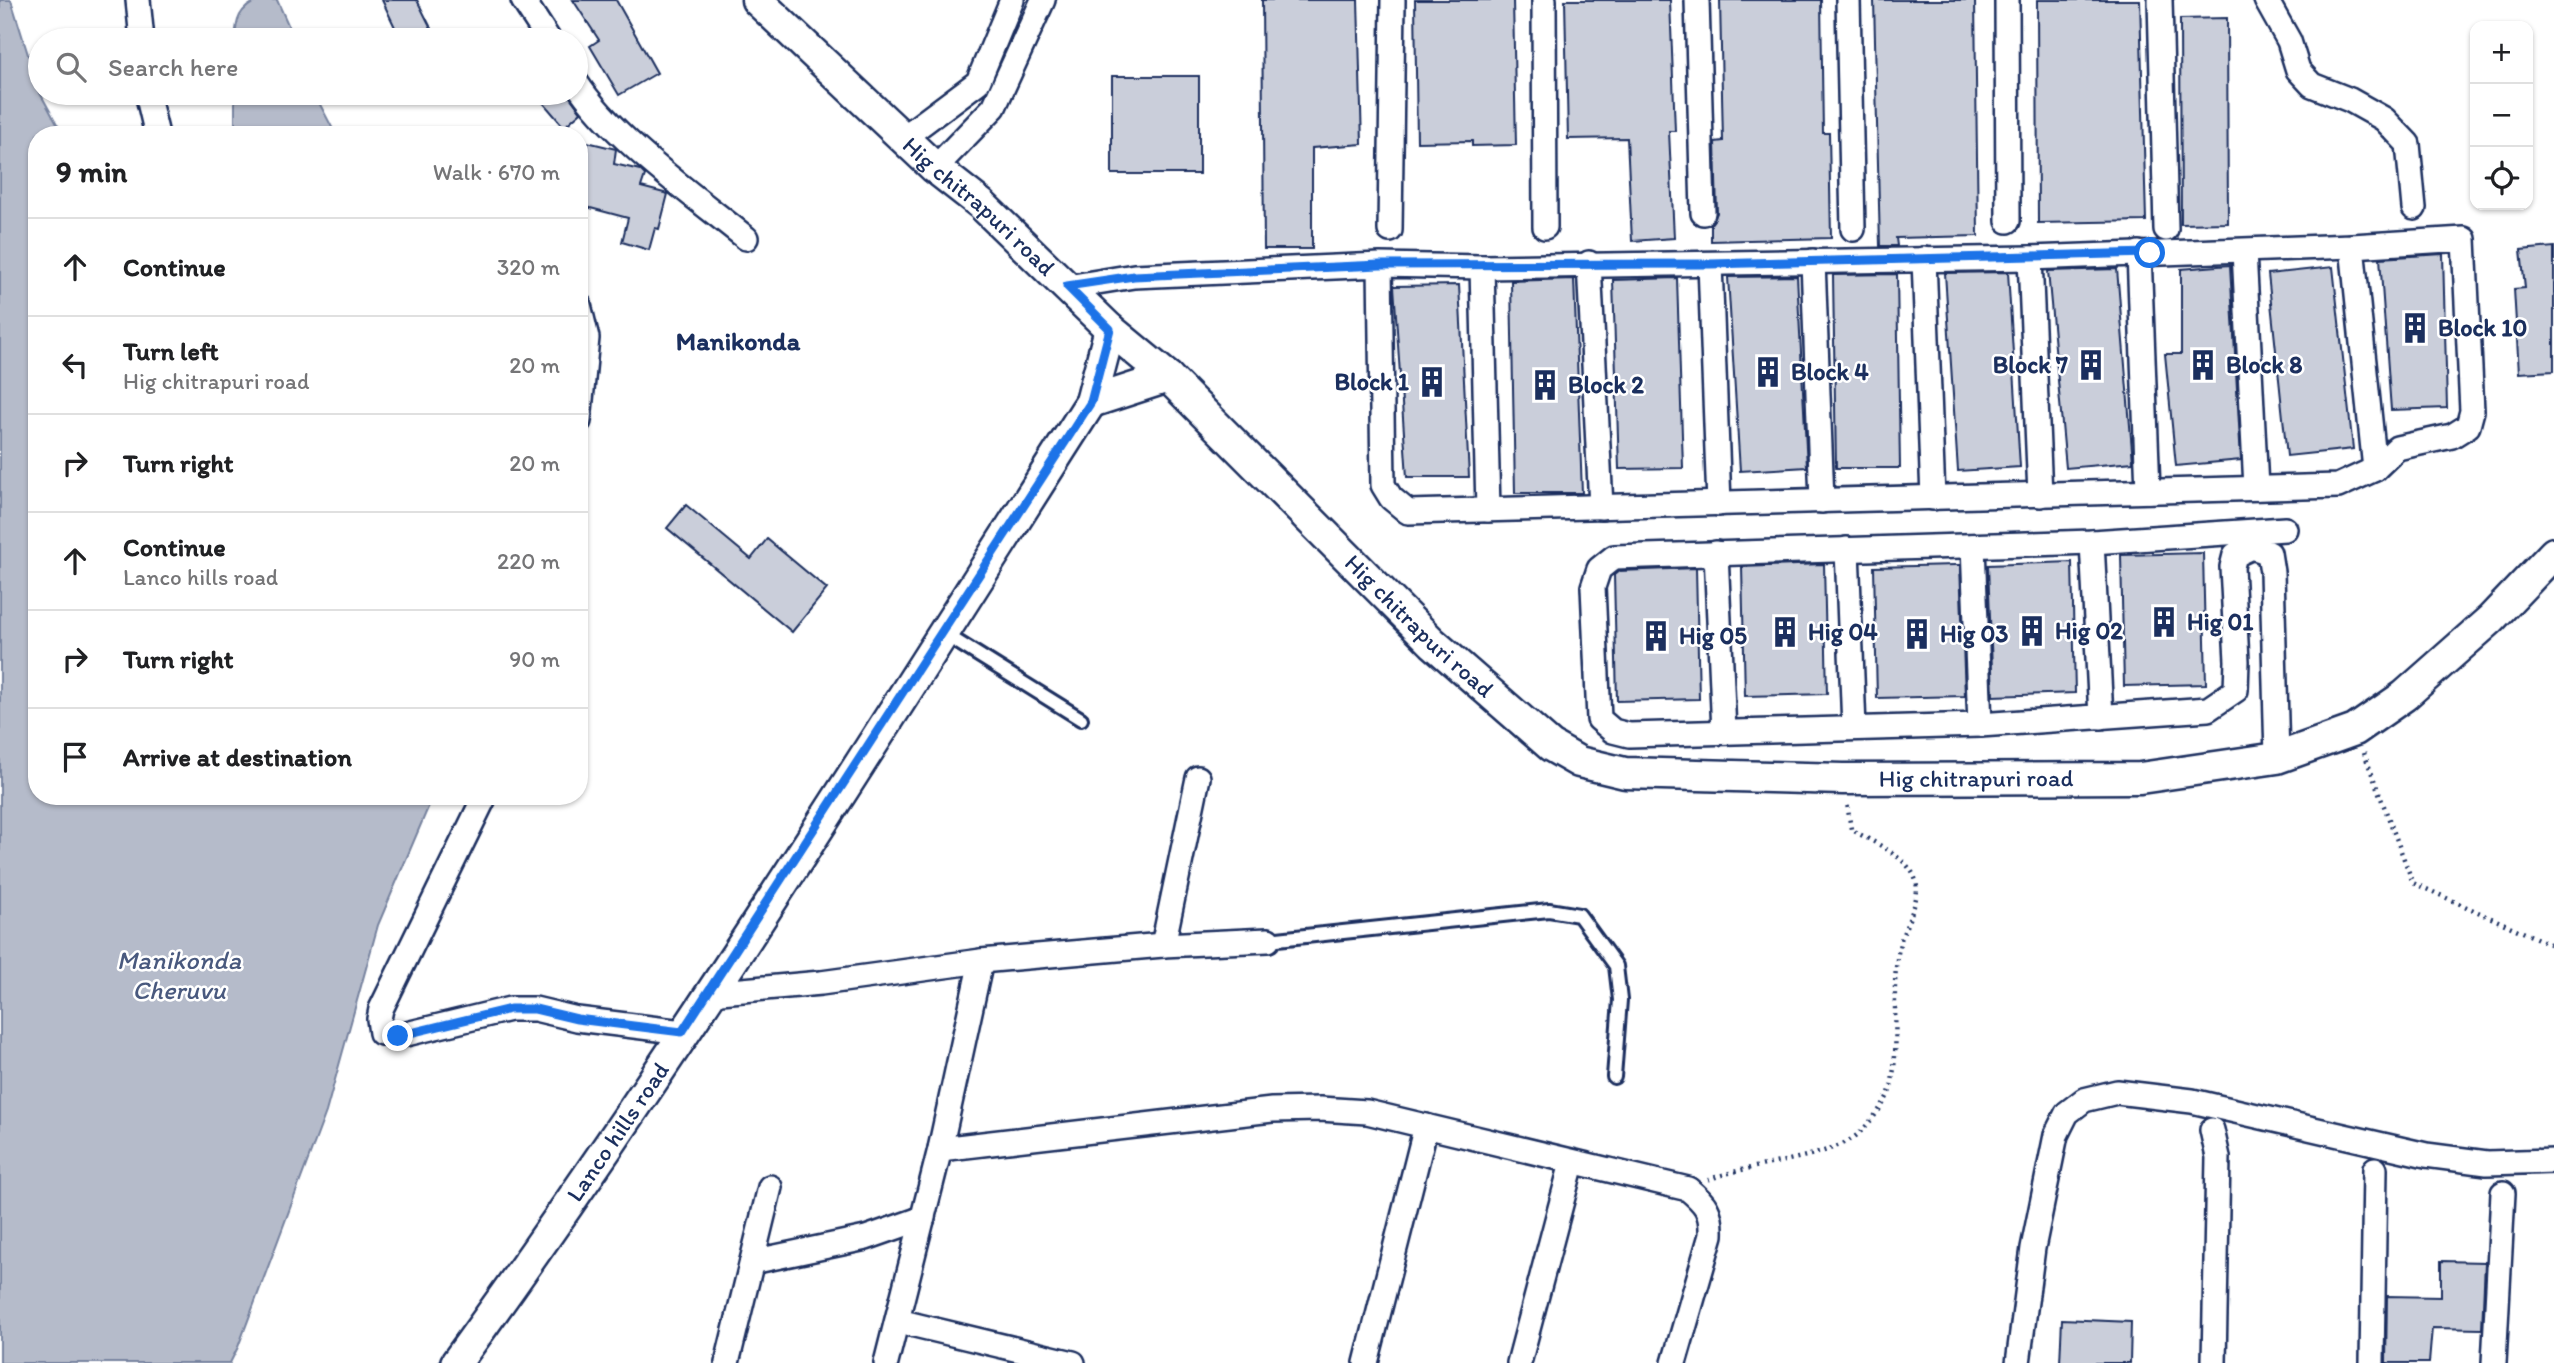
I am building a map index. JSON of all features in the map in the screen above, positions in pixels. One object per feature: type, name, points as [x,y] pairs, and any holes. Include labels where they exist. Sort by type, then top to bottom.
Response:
[{"type":"street","points":[[138,0],[141,28]]},
{"type":"street","points":[[523,0],[541,28]]},
{"type":"street","name":"Hig chitrapuri road","points":[[757,0],[935,168],[981,204],[1110,329],[1168,377],[1433,643],[1551,746],[1579,762],[1625,773],[1843,779],[2140,778],[2182,774],[2277,758],[2355,730],[2404,696],[2491,619],[2554,553]]},
{"type":"street","points":[[903,138],[978,82],[1012,0]]},
{"type":"street","points":[[935,168],[993,107],[1043,0]]},
{"type":"street","points":[[1390,230],[1393,0]]},
{"type":"street","points":[[1544,0],[1545,227]]},
{"type":"street","points":[[1697,0],[1703,213]]},
{"type":"street","points":[[1848,0],[1853,229]]},
{"type":"street","points":[[2007,0],[2008,220]]},
{"type":"street","points":[[2160,0],[2166,229]]},
{"type":"street","points":[[2266,0],[2288,41],[2298,70],[2312,85],[2350,100],[2384,119],[2408,144],[2414,208]]},
{"type":"street","points":[[588,101],[664,172],[746,237]]},
{"type":"street","points":[[150,105],[155,126]]},
{"type":"street","points":[[1067,286],[1134,276],[1380,265],[1482,267],[1590,263],[1710,264],[2030,258],[2244,251],[2465,239],[2472,411],[2469,426],[2452,436],[2397,447],[2375,469],[2338,486],[1408,512],[1391,498],[1383,485],[1380,265]]},
{"type":"street","points":[[2352,246],[2375,469]]},
{"type":"street","points":[[2244,251],[2256,488]]},
{"type":"street","points":[[2139,253],[2148,491]]},
{"type":"street","points":[[2030,258],[2040,495]]},
{"type":"street","points":[[1924,259],[1933,498]]},
{"type":"street","points":[[1813,261],[1822,501]]},
{"type":"street","points":[[1590,263],[1601,507]]},
{"type":"street","points":[[1710,264],[1719,504]]},
{"type":"street","points":[[1482,267],[1488,510]]},
{"type":"street","name":"Lanco hills road","points":[[456,1363],[517,1279],[709,993],[1091,402],[1110,329]]},
{"type":"street","points":[[1091,402],[1168,377]]},
{"type":"street","points":[[2277,758],[2272,572],[2269,553],[2252,547],[2235,555],[2232,567],[2238,661],[2236,690],[2208,709],[1980,725],[1629,734],[1613,731],[1599,719],[1593,587],[1598,569],[1614,557],[2092,542],[2285,529]]},
{"type":"street","points":[[2092,542],[2101,717]]},
{"type":"street","points":[[1973,546],[1980,725]]},
{"type":"street","points":[[1847,549],[1854,729]]},
{"type":"street","points":[[1716,553],[1724,732]]},
{"type":"street","points":[[1163,945],[1198,778]]},
{"type":"street","points":[[481,805],[381,1009],[381,1033],[398,1036],[510,1009],[535,1009],[577,1019],[682,1032]]},
{"type":"street","points":[[709,993],[832,982],[981,961],[1163,945],[1268,940]]},
{"type":"street","points":[[886,1363],[940,1149],[981,961]]},
{"type":"street","points":[[2018,1363],[2033,1248],[2056,1135],[2067,1113],[2084,1100],[2117,1092],[2192,1101],[2426,1155],[2487,1163],[2554,1161]]},
{"type":"street","points":[[940,1149],[1272,1110],[1367,1112],[1688,1189],[1706,1203],[1712,1219],[1711,1235],[1674,1363]]},
{"type":"street","points":[[1366,1363],[1426,1126]]},
{"type":"street","points":[[2212,1130],[2218,1157],[2214,1363]]},
{"type":"street","points":[[1519,1363],[1572,1163]]},
{"type":"street","points":[[2372,1363],[2375,1169]]},
{"type":"street","points":[[727,1363],[770,1187]]},
{"type":"street","points":[[2494,1363],[2502,1193]]},
{"type":"street","points":[[752,1262],[866,1238],[923,1218]]},
{"type":"street","points":[[898,1321],[1073,1363]]},
{"type":"lane","points":[[943,633],[1081,719]]},
{"type":"lane","points":[[1268,940],[1549,909],[1579,915],[1616,966],[1619,1000],[1614,1077]]},
{"type":"path","points":[[2355,730],[2413,883],[2554,946]]},
{"type":"path","points":[[1688,1189],[1726,1173],[1825,1150],[1858,1135],[1889,1094],[1897,1050],[1893,1002],[1899,946],[1916,902],[1913,873],[1894,855],[1851,829],[1843,779]]},
{"type":"water","name":"Manikonda Cheruvu","points":[[0,0],[11,0],[28,55],[28,105],[47,105],[58,126],[28,126],[28,805],[429,805],[378,925],[326,1112],[230,1363],[0,1363]]},
{"type":"water","points":[[259,0],[277,0],[290,28],[236,28],[240,15]]},
{"type":"water","points":[[235,105],[320,105],[331,126],[235,126]]},
{"type":"building","points":[[382,0],[417,0],[431,28],[395,28]]},
{"type":"building","points":[[573,0],[616,0],[657,73],[619,95],[590,46],[599,40]]},
{"type":"building","points":[[1262,0],[1358,0],[1362,144],[1312,148],[1312,249],[1264,249]]},
{"type":"building","points":[[1415,0],[1513,0],[1516,145],[1472,146],[1472,141],[1417,142]]},
{"type":"building","points":[[1565,0],[1670,0],[1675,131],[1669,131],[1674,238],[1632,241],[1627,138],[1568,139]]},
{"type":"building","points":[[1720,0],[1821,0],[1823,133],[1829,133],[1831,238],[1711,241],[1711,224],[1717,213],[1715,142],[1723,141]]},
{"type":"building","points":[[1874,0],[1975,0],[1978,236],[1896,238],[1897,246],[1880,246]]},
{"type":"building","points":[[2037,0],[2140,0],[2146,221],[2038,223]]},
{"type":"building","points":[[2227,18],[2228,223],[2181,224],[2180,19]]},
{"type":"building","points":[[1112,76],[1199,76],[1199,174],[1112,174]]},
{"type":"building","points":[[545,105],[576,105],[581,112],[563,126]]},
{"type":"building","points":[[588,142],[616,149],[614,164],[640,170],[645,175],[641,187],[668,194],[659,229],[655,228],[649,250],[622,242],[628,218],[588,207]]},
{"type":"building","points":[[2554,247],[2554,371],[2519,373],[2514,289],[2525,288],[2521,250]]},
{"type":"building","name":"Block 10","points":[[2443,254],[2447,408],[2391,410],[2380,258]]},
{"type":"building","name":"Block 8","points":[[2230,265],[2241,460],[2176,466],[2165,354],[2181,354],[2181,269]]},
{"type":"building","points":[[2333,267],[2353,449],[2287,456],[2268,274]]},
{"type":"building","name":"Block 7","points":[[2117,269],[2133,462],[2066,468],[2048,271]]},
{"type":"building","points":[[2008,272],[2020,467],[1958,471],[1945,273]]},
{"type":"building","points":[[1897,274],[1900,468],[1836,468],[1833,275]]},
{"type":"building","name":"Block 4","points":[[1797,276],[1807,467],[1740,471],[1728,277]]},
{"type":"building","points":[[1677,278],[1683,468],[1619,469],[1613,280]]},
{"type":"building","name":"Block 2","points":[[1574,279],[1582,493],[1515,493],[1511,281]]},
{"type":"building","name":"Block 1","points":[[1459,285],[1469,477],[1407,477],[1394,286]]},
{"type":"building","points":[[686,505],[751,559],[767,539],[827,589],[792,632],[667,528]]},
{"type":"building","name":"Hig 01","points":[[2203,553],[2206,684],[2124,686],[2121,555]]},
{"type":"building","name":"Hig 02","points":[[2072,562],[2075,693],[1993,696],[1988,565]]},
{"type":"building","name":"Hig 04","points":[[1824,564],[1827,694],[1745,696],[1742,567]]},
{"type":"building","name":"Hig 03","points":[[1960,565],[1965,696],[1877,698],[1874,567]]},
{"type":"building","name":"Hig 05","points":[[1696,568],[1699,699],[1617,701],[1614,575],[1619,571]]},
{"type":"building","points":[[2441,1261],[2485,1262],[2482,1329],[2432,1328],[2429,1363],[2386,1363],[2387,1296],[2441,1297]]},
{"type":"building","points":[[2062,1319],[2131,1322],[2130,1363],[2060,1363]]},
{"type":"place","name":"Block 10","points":[[2415,328]]},
{"type":"place","name":"Block 7","points":[[2091,365]]},
{"type":"place","name":"Block 8","points":[[2203,365]]},
{"type":"place","name":"Block 4","points":[[1768,372]]},
{"type":"place","name":"Block 1","points":[[1432,382]]},
{"type":"place","name":"Block 2","points":[[1545,385]]},
{"type":"place","name":"Hig 01","points":[[2164,622]]},
{"type":"place","name":"Hig 02","points":[[2032,631]]},
{"type":"place","name":"Hig 04","points":[[1785,632]]},
{"type":"place","name":"Hig 03","points":[[1917,634]]},
{"type":"place","name":"Hig 05","points":[[1656,636]]},
{"type":"district","name":"Manikonda","points":[[738,341]]},
{"type":"route","points":[[398,1036],[510,1009],[535,1009],[577,1019],[682,1032],[921,668],[1091,402],[1110,329],[1067,286],[1134,276],[1380,265],[1482,267],[1590,263],[1710,264],[2150,253]]}]
